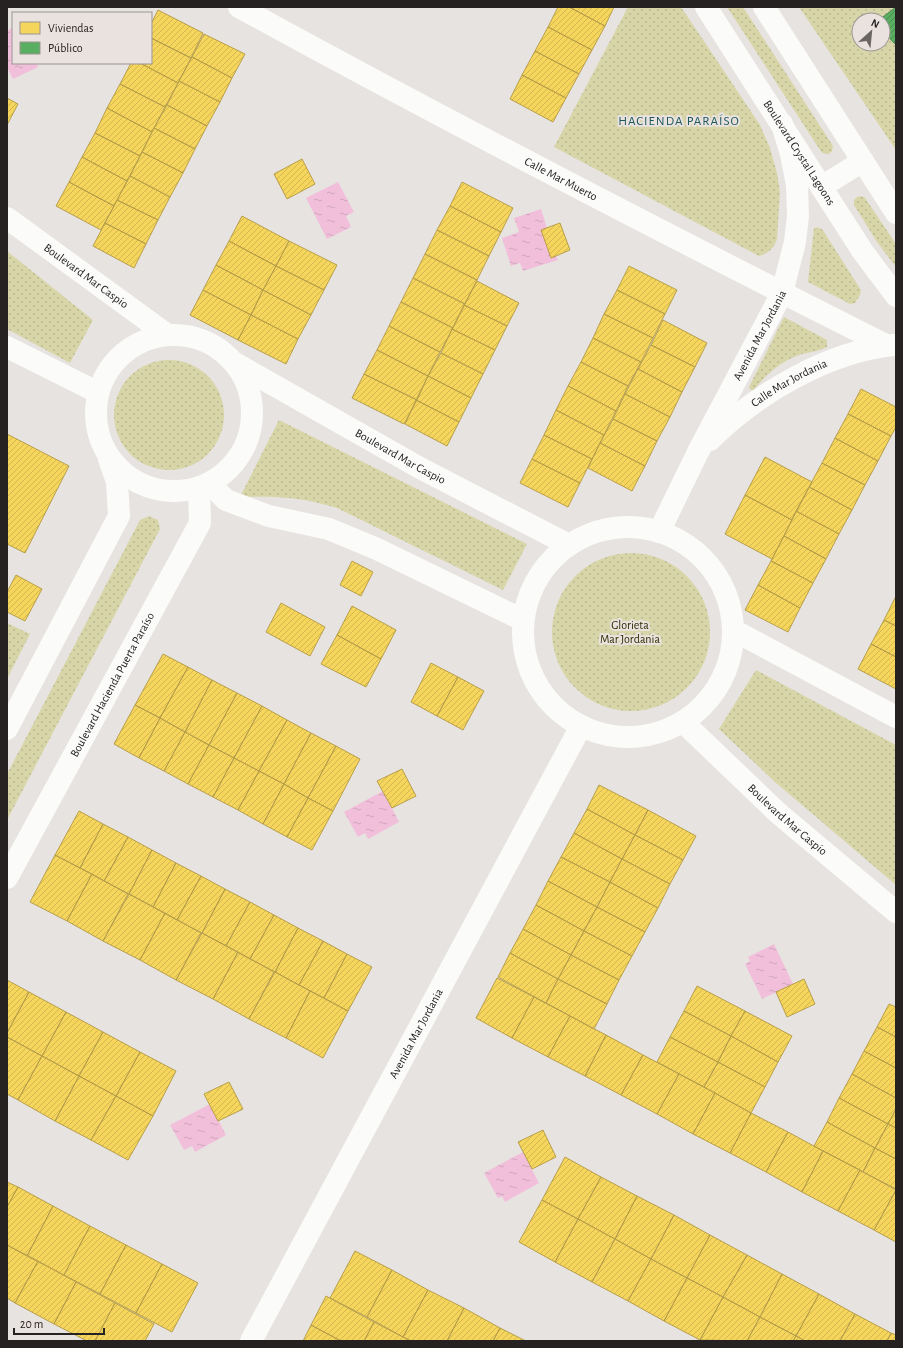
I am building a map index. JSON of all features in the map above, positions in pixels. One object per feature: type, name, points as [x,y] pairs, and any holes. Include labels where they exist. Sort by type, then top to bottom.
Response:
[{"type":"street","name":"Calle Mar Muerto","points":[[239,7],[382,85],[782,293],[891,345]]},
{"type":"street","name":"Boulevard Crystal Lagoons","points":[[706,7],[863,252],[896,296]]},
{"type":"street","points":[[764,7],[896,213]]},
{"type":"street","name":"Avenida Mar Jordania","points":[[659,532],[698,452],[782,293],[795,242],[798,216],[797,184],[791,154],[782,124]]},
{"type":"street","points":[[821,187],[863,161]]},
{"type":"street","name":"Boulevard Mar Caspio","points":[[7,218],[166,334],[204,340],[235,363],[420,468],[569,545]]},
{"type":"street","points":[[7,729],[119,516],[117,482],[113,466],[105,451],[95,423],[97,392],[112,364],[136,344],[166,334]]},
{"type":"street","name":"Calle Mar Jordania","points":[[698,452],[721,429],[746,409],[796,376],[819,365],[891,345]]},
{"type":"street","points":[[7,347],[97,392]]},
{"type":"street","points":[[105,451],[129,478],[163,491],[204,486],[236,462],[251,430],[251,395],[235,363]]},
{"type":"street","points":[[204,486],[226,500],[269,516],[329,529],[377,549],[523,620]]},
{"type":"street","name":"Boulevard Hacienda Puerta Paraíso","points":[[7,878],[200,523],[204,486]]},
{"type":"street","points":[[628,527],[659,532],[688,546],[712,569],[727,598],[733,630],[730,657],[720,683],[704,705],[683,722],[659,733],[632,737],[606,735],[581,726],[560,712],[542,693],[533,676],[523,646],[523,620],[537,577],[569,545],[597,531],[628,527]]},
{"type":"street","points":[[733,630],[896,717]]},
{"type":"street","name":"Boulevard Mar Caspio","points":[[683,722],[778,814],[896,912]]},
{"type":"street","name":"Avenida Mar Jordania","points":[[250,1341],[581,726]]},
{"type":"green space","points":[[628,7],[681,7],[760,125],[770,148],[777,173],[780,192],[777,239],[773,248],[768,252],[759,256],[554,147]]},
{"type":"green space","points":[[727,7],[743,7],[833,146],[832,151],[829,154],[822,153]]},
{"type":"green space","points":[[799,7],[896,7],[896,150]]},
{"type":"green space","points":[[861,196],[865,198],[896,244],[896,267],[877,242],[854,205],[854,200]]},
{"type":"green space","points":[[816,227],[822,229],[861,290],[855,303],[850,304],[808,282],[814,228]]},
{"type":"green space","points":[[7,251],[93,320],[70,363],[7,329]]},
{"type":"green space","points":[[784,317],[827,340],[827,347],[802,354],[788,360],[769,373],[754,390],[751,390],[749,387]]},
{"type":"green space","points":[[169,360],[190,365],[208,376],[219,394],[224,415],[219,436],[208,454],[190,465],[169,470],[148,465],[130,454],[119,436],[114,415],[119,394],[130,376],[148,365]]},
{"type":"green space","points":[[279,420],[527,544],[503,590],[337,508],[301,499],[240,497]]},
{"type":"green space","points":[[149,516],[158,520],[160,529],[7,820],[7,774],[140,520]]},
{"type":"green space","name":"Glorieta Mar Jordania","points":[[631,553],[661,559],[687,576],[704,602],[710,632],[704,662],[687,688],[661,705],[631,711],[601,705],[575,688],[558,662],[552,632],[558,602],[575,576],[601,559]]},
{"type":"green space","points":[[7,623],[30,634],[7,679]]},
{"type":"green space","points":[[756,670],[896,745],[896,885],[775,782],[719,729]]},
{"type":"water","points":[[12,28],[12,64],[36,64],[38,67],[13,79],[7,67],[7,31]]},
{"type":"water","points":[[338,182],[354,212],[346,216],[351,227],[327,239],[306,198]]},
{"type":"water","points":[[541,209],[547,228],[542,230],[558,260],[523,271],[520,263],[511,266],[502,238],[519,232],[514,218]]},
{"type":"water","points":[[383,791],[399,822],[368,839],[365,833],[358,837],[344,812]]},
{"type":"water","points":[[774,944],[793,984],[762,999],[745,964],[750,961],[748,957]]},
{"type":"water","points":[[210,1104],[226,1135],[195,1152],[192,1146],[184,1150],[170,1125]]},
{"type":"water","points":[[523,1152],[539,1183],[505,1202],[502,1196],[498,1198],[484,1173]]},
{"type":"building: Viviendas","points":[[558,7],[569,7],[605,26],[592,50],[548,27]]},
{"type":"building: Viviendas","points":[[569,7],[614,7],[605,26]]},
{"type":"building: Viviendas","points":[[158,10],[203,33],[191,58],[152,38],[152,22]]},
{"type":"building: Viviendas","points":[[548,27],[592,50],[579,74],[535,51]]},
{"type":"building: Viviendas","points":[[204,34],[245,54],[232,78],[192,57]]},
{"type":"building: Viviendas","points":[[152,38],[191,58],[178,83],[142,64],[152,64]]},
{"type":"building: Viviendas","points":[[535,51],[579,74],[566,98],[522,75]]},
{"type":"building: Viviendas","points":[[192,57],[232,78],[220,102],[179,81]]},
{"type":"building: Viviendas","points":[[130,64],[142,64],[178,83],[165,107],[120,84]]},
{"type":"building: Viviendas","points":[[522,75],[566,98],[553,122],[510,99]]},
{"type":"building: Viviendas","points":[[179,81],[220,102],[207,126],[167,105]]},
{"type":"building: Viviendas","points":[[120,84],[165,107],[152,132],[107,108]]},
{"type":"building: Viviendas","points":[[7,98],[18,104],[7,125]]},
{"type":"building: Viviendas","points":[[167,105],[207,126],[195,149],[154,128]]},
{"type":"building: Viviendas","points":[[107,108],[152,132],[140,156],[95,133]]},
{"type":"building: Viviendas","points":[[154,128],[195,149],[183,173],[142,152]]},
{"type":"building: Viviendas","points":[[95,133],[140,156],[127,181],[82,157]]},
{"type":"building: Viviendas","points":[[142,152],[183,173],[170,197],[130,176]]},
{"type":"building: Viviendas","points":[[82,157],[127,181],[114,206],[69,182]]},
{"type":"building: Viviendas","points":[[302,159],[315,184],[287,199],[274,174]]},
{"type":"building: Viviendas","points":[[130,176],[170,197],[158,220],[117,200]]},
{"type":"building: Viviendas","points":[[69,182],[114,206],[101,230],[56,206]]},
{"type":"building: Viviendas","points":[[462,182],[513,208],[501,232],[450,206]]},
{"type":"building: Viviendas","points":[[117,200],[158,220],[146,244],[105,223]]},
{"type":"building: Viviendas","points":[[450,206],[501,232],[489,256],[437,230]]},
{"type":"building: Viviendas","points":[[242,216],[289,241],[276,266],[229,241]]},
{"type":"building: Viviendas","points":[[105,223],[146,244],[134,268],[93,246]]},
{"type":"building: Viviendas","points":[[560,223],[570,250],[551,258],[541,230]]},
{"type":"building: Viviendas","points":[[437,230],[489,256],[477,280],[425,254]]},
{"type":"building: Viviendas","points":[[229,241],[276,266],[263,290],[216,265]]},
{"type":"building: Viviendas","points":[[289,241],[337,265],[324,290],[276,266]]},
{"type":"building: Viviendas","points":[[425,254],[477,280],[465,304],[413,278]]},
{"type":"building: Viviendas","points":[[216,265],[263,290],[251,315],[203,290]]},
{"type":"building: Viviendas","points":[[276,266],[324,290],[311,315],[263,290]]},
{"type":"building: Viviendas","points":[[629,266],[677,290],[665,314],[617,290]]},
{"type":"building: Viviendas","points":[[413,278],[465,304],[453,328],[401,302]]},
{"type":"building: Viviendas","points":[[477,281],[519,303],[507,326],[464,305]]},
{"type":"building: Viviendas","points":[[203,290],[251,315],[238,340],[190,315]]},
{"type":"building: Viviendas","points":[[263,290],[311,315],[298,339],[251,315]]},
{"type":"building: Viviendas","points":[[617,290],[665,314],[653,338],[604,314]]},
{"type":"building: Viviendas","points":[[401,302],[453,328],[440,352],[389,326]]},
{"type":"building: Viviendas","points":[[464,305],[507,326],[495,350],[452,329]]},
{"type":"building: Viviendas","points":[[604,314],[653,338],[641,362],[593,338]]},
{"type":"building: Viviendas","points":[[251,315],[298,339],[286,364],[238,340]]},
{"type":"building: Viviendas","points":[[663,320],[707,343],[695,367],[651,345]]},
{"type":"building: Viviendas","points":[[389,326],[440,352],[428,376],[377,350]]},
{"type":"building: Viviendas","points":[[452,329],[495,350],[483,374],[441,353]]},
{"type":"building: Viviendas","points":[[593,338],[641,362],[628,386],[581,362]]},
{"type":"building: Viviendas","points":[[651,345],[695,367],[682,392],[638,369]]},
{"type":"building: Viviendas","points":[[377,350],[428,376],[417,400],[364,374]]},
{"type":"building: Viviendas","points":[[441,353],[483,374],[471,398],[428,376]]},
{"type":"building: Viviendas","points":[[581,362],[628,386],[616,411],[568,386]]},
{"type":"building: Viviendas","points":[[638,369],[682,392],[670,417],[625,394]]},
{"type":"building: Viviendas","points":[[364,374],[417,400],[404,424],[352,398]]},
{"type":"building: Viviendas","points":[[428,376],[471,398],[459,422],[416,400]]},
{"type":"building: Viviendas","points":[[568,386],[616,411],[604,435],[556,410]]},
{"type":"building: Viviendas","points":[[861,389],[896,407],[896,427],[891,436],[848,414]]},
{"type":"building: Viviendas","points":[[625,394],[670,417],[657,441],[613,419]]},
{"type":"building: Viviendas","points":[[416,400],[459,422],[447,446],[405,424]]},
{"type":"building: Viviendas","points":[[556,410],[604,435],[592,459],[544,435]]},
{"type":"building: Viviendas","points":[[848,414],[891,436],[878,461],[835,438]]},
{"type":"building: Viviendas","points":[[613,419],[657,441],[645,466],[600,443]]},
{"type":"building: Viviendas","points":[[7,434],[69,466],[25,553],[7,544]]},
{"type":"building: Viviendas","points":[[544,435],[592,459],[580,483],[532,459]]},
{"type":"building: Viviendas","points":[[835,438],[878,461],[865,485],[822,463]]},
{"type":"building: Viviendas","points":[[600,443],[645,466],[632,491],[588,468]]},
{"type":"building: Viviendas","points":[[765,457],[812,482],[792,520],[745,495]]},
{"type":"building: Viviendas","points":[[532,459],[580,483],[568,507],[520,483]]},
{"type":"building: Viviendas","points":[[822,463],[865,485],[852,510],[809,487]]},
{"type":"building: Viviendas","points":[[809,487],[852,510],[839,534],[796,511]]},
{"type":"building: Viviendas","points":[[745,495],[792,520],[772,559],[725,534]]},
{"type":"building: Viviendas","points":[[796,511],[839,534],[826,559],[784,536]]},
{"type":"building: Viviendas","points":[[784,536],[826,559],[813,583],[771,561]]},
{"type":"building: Viviendas","points":[[352,561],[373,572],[361,596],[340,585]]},
{"type":"building: Viviendas","points":[[771,561],[813,583],[800,608],[758,585]]},
{"type":"building: Viviendas","points":[[16,575],[42,589],[25,621],[7,612],[7,592]]},
{"type":"building: Viviendas","points":[[758,585],[800,608],[788,632],[745,610]]},
{"type":"building: Viviendas","points":[[896,596],[896,626],[884,620]]},
{"type":"building: Viviendas","points":[[281,603],[325,627],[310,656],[266,632]]},
{"type":"building: Viviendas","points":[[352,606],[396,630],[381,659],[337,635]]},
{"type":"building: Viviendas","points":[[884,620],[896,626],[896,657],[871,644]]},
{"type":"building: Viviendas","points":[[337,635],[381,659],[366,687],[321,664]]},
{"type":"building: Viviendas","points":[[871,644],[896,657],[896,689],[858,669]]},
{"type":"building: Viviendas","points":[[163,654],[188,667],[160,718],[135,705]]},
{"type":"building: Viviendas","points":[[431,663],[458,677],[437,716],[411,702]]},
{"type":"building: Viviendas","points":[[188,667],[212,680],[185,732],[160,718]]},
{"type":"building: Viviendas","points":[[458,677],[484,691],[463,730],[437,716]]},
{"type":"building: Viviendas","points":[[212,680],[237,693],[209,745],[185,732]]},
{"type":"building: Viviendas","points":[[237,693],[262,706],[234,758],[209,745]]},
{"type":"building: Viviendas","points":[[135,705],[160,718],[139,758],[114,744]]},
{"type":"building: Viviendas","points":[[262,706],[287,720],[259,771],[234,758]]},
{"type":"building: Viviendas","points":[[160,718],[185,732],[164,771],[139,758]]},
{"type":"building: Viviendas","points":[[287,720],[311,733],[284,784],[259,771]]},
{"type":"building: Viviendas","points":[[185,732],[209,745],[188,784],[164,771]]},
{"type":"building: Viviendas","points":[[311,733],[336,746],[308,798],[284,784]]},
{"type":"building: Viviendas","points":[[209,745],[234,758],[213,797],[188,784]]},
{"type":"building: Viviendas","points":[[336,746],[360,759],[333,811],[308,798]]},
{"type":"building: Viviendas","points":[[234,758],[259,771],[238,810],[213,797]]},
{"type":"building: Viviendas","points":[[402,769],[416,796],[392,808],[377,781]]},
{"type":"building: Viviendas","points":[[259,771],[284,784],[263,824],[238,810]]},
{"type":"building: Viviendas","points":[[284,784],[308,798],[287,837],[263,824]]},
{"type":"building: Viviendas","points":[[599,785],[648,810],[635,835],[587,809]]},
{"type":"building: Viviendas","points":[[308,798],[333,811],[312,850],[287,837]]},
{"type":"building: Viviendas","points":[[587,809],[635,835],[622,859],[574,833]]},
{"type":"building: Viviendas","points":[[648,810],[696,836],[683,860],[635,835]]},
{"type":"building: Viviendas","points":[[79,811],[103,824],[80,868],[55,855]]},
{"type":"building: Viviendas","points":[[103,824],[128,837],[104,881],[80,868]]},
{"type":"building: Viviendas","points":[[574,833],[622,859],[610,882],[561,857]]},
{"type":"building: Viviendas","points":[[635,835],[683,860],[670,884],[622,859]]},
{"type":"building: Viviendas","points":[[128,837],[152,850],[129,894],[104,881]]},
{"type":"building: Viviendas","points":[[152,850],[176,863],[153,907],[129,894]]},
{"type":"building: Viviendas","points":[[55,855],[92,874],[67,921],[30,902]]},
{"type":"building: Viviendas","points":[[561,857],[610,882],[597,907],[548,881]]},
{"type":"building: Viviendas","points":[[622,859],[670,884],[658,908],[610,882]]},
{"type":"building: Viviendas","points":[[176,863],[201,876],[177,920],[153,907]]},
{"type":"building: Viviendas","points":[[92,874],[128,894],[103,941],[67,921]]},
{"type":"building: Viviendas","points":[[201,876],[225,889],[202,933],[177,920]]},
{"type":"building: Viviendas","points":[[548,881],[597,907],[584,931],[536,905]]},
{"type":"building: Viviendas","points":[[610,882],[658,908],[645,932],[597,907]]},
{"type":"building: Viviendas","points":[[225,889],[250,902],[226,946],[202,933]]},
{"type":"building: Viviendas","points":[[129,894],[165,913],[140,960],[103,941]]},
{"type":"building: Viviendas","points":[[250,902],[274,915],[250,959],[226,946]]},
{"type":"building: Viviendas","points":[[536,905],[584,931],[571,955],[523,929]]},
{"type":"building: Viviendas","points":[[597,907],[645,932],[632,956],[584,931]]},
{"type":"building: Viviendas","points":[[165,913],[201,933],[176,980],[140,960]]},
{"type":"building: Viviendas","points":[[274,915],[298,928],[275,972],[250,959]]},
{"type":"building: Viviendas","points":[[298,928],[323,941],[299,985],[275,972]]},
{"type":"building: Viviendas","points":[[523,929],[571,955],[558,979],[510,953]]},
{"type":"building: Viviendas","points":[[584,931],[632,956],[619,980],[571,955]]},
{"type":"building: Viviendas","points":[[202,933],[238,952],[213,999],[176,980]]},
{"type":"building: Viviendas","points":[[323,941],[347,954],[324,998],[299,985]]},
{"type":"building: Viviendas","points":[[238,952],[274,972],[249,1019],[213,999]]},
{"type":"building: Viviendas","points":[[510,953],[558,979],[546,1003],[498,977]]},
{"type":"building: Viviendas","points":[[347,954],[372,967],[348,1011],[324,998]]},
{"type":"building: Viviendas","points":[[571,955],[619,980],[607,1004],[558,979]]},
{"type":"building: Viviendas","points":[[275,972],[310,991],[286,1038],[249,1019]]},
{"type":"building: Viviendas","points":[[497,978],[534,997],[512,1038],[476,1018]]},
{"type":"building: Viviendas","points":[[558,979],[607,1004],[594,1029],[546,1003]]},
{"type":"building: Viviendas","points":[[804,979],[815,1004],[787,1017],[776,992]]},
{"type":"building: Viviendas","points":[[7,980],[29,992],[7,1033]]},
{"type":"building: Viviendas","points":[[697,986],[745,1011],[731,1036],[684,1011]]},
{"type":"building: Viviendas","points":[[310,991],[348,1011],[323,1058],[286,1038]]},
{"type":"building: Viviendas","points":[[29,992],[66,1012],[42,1056],[7,1037],[7,1033]]},
{"type":"building: Viviendas","points":[[534,997],[570,1016],[548,1057],[512,1038]]},
{"type":"building: Viviendas","points":[[889,1004],[896,1007],[896,1037],[877,1027]]},
{"type":"building: Viviendas","points":[[684,1011],[731,1036],[718,1062],[670,1037]]},
{"type":"building: Viviendas","points":[[745,1011],[792,1036],[778,1062],[731,1036]]},
{"type":"building: Viviendas","points":[[66,1012],[103,1032],[79,1076],[42,1056]]},
{"type":"building: Viviendas","points":[[570,1016],[606,1035],[585,1076],[548,1057]]},
{"type":"building: Viviendas","points":[[877,1027],[896,1037],[896,1068],[864,1051]]},
{"type":"building: Viviendas","points":[[103,1032],[140,1052],[116,1096],[79,1076]]},
{"type":"building: Viviendas","points":[[606,1035],[643,1055],[621,1095],[585,1076]]},
{"type":"building: Viviendas","points":[[731,1036],[778,1062],[765,1087],[718,1062]]},
{"type":"building: Viviendas","points":[[7,1037],[42,1056],[18,1100],[7,1094]]},
{"type":"building: Viviendas","points":[[670,1037],[718,1062],[704,1087],[657,1062]]},
{"type":"building: Viviendas","points":[[864,1051],[896,1068],[896,1098],[852,1074]]},
{"type":"building: Viviendas","points":[[140,1052],[176,1071],[153,1116],[116,1096]]},
{"type":"building: Viviendas","points":[[643,1055],[679,1074],[657,1114],[621,1095]]},
{"type":"building: Viviendas","points":[[42,1056],[79,1076],[55,1121],[18,1100]]},
{"type":"building: Viviendas","points":[[718,1062],[765,1087],[751,1113],[704,1087]]},
{"type":"building: Viviendas","points":[[679,1074],[715,1093],[693,1134],[657,1114]]},
{"type":"building: Viviendas","points":[[852,1074],[896,1098],[896,1109],[888,1124],[839,1098]]},
{"type":"building: Viviendas","points":[[79,1076],[116,1096],[91,1140],[55,1121]]},
{"type":"building: Viviendas","points":[[229,1082],[243,1109],[218,1121],[204,1094]]},
{"type":"building: Viviendas","points":[[715,1093],[751,1113],[730,1153],[693,1134]]},
{"type":"building: Viviendas","points":[[116,1096],[153,1116],[128,1160],[91,1140]]},
{"type":"building: Viviendas","points":[[839,1098],[888,1124],[875,1148],[827,1122]]},
{"type":"building: Viviendas","points":[[896,1109],[896,1128],[888,1124]]},
{"type":"building: Viviendas","points":[[751,1113],[788,1132],[766,1172],[730,1153]]},
{"type":"building: Viviendas","points":[[827,1122],[875,1148],[863,1172],[814,1146]]},
{"type":"building: Viviendas","points":[[888,1124],[896,1128],[896,1159],[875,1148]]},
{"type":"building: Viviendas","points":[[543,1130],[556,1157],[532,1169],[518,1142]]},
{"type":"building: Viviendas","points":[[788,1132],[823,1151],[802,1192],[766,1172]]},
{"type":"building: Viviendas","points":[[875,1148],[896,1159],[896,1189],[863,1172]]},
{"type":"building: Viviendas","points":[[823,1151],[860,1170],[838,1211],[802,1192]]},
{"type":"building: Viviendas","points":[[565,1157],[601,1177],[578,1219],[542,1200]]},
{"type":"building: Viviendas","points":[[860,1170],[896,1190],[874,1230],[838,1211]]},
{"type":"building: Viviendas","points":[[601,1177],[637,1196],[615,1239],[578,1219]]},
{"type":"building: Viviendas","points":[[7,1182],[18,1187],[7,1207]]},
{"type":"building: Viviendas","points":[[18,1187],[53,1206],[27,1256],[7,1245],[7,1207]]},
{"type":"building: Viviendas","points":[[896,1190],[896,1242],[874,1230]]},
{"type":"building: Viviendas","points":[[637,1196],[674,1215],[651,1259],[615,1239]]},
{"type":"building: Viviendas","points":[[542,1200],[578,1219],[555,1262],[519,1242]]},
{"type":"building: Viviendas","points":[[53,1206],[90,1226],[64,1275],[27,1256]]},
{"type":"building: Viviendas","points":[[674,1215],[710,1235],[687,1278],[651,1259]]},
{"type":"building: Viviendas","points":[[578,1219],[615,1239],[592,1282],[555,1262]]},
{"type":"building: Viviendas","points":[[90,1226],[126,1245],[100,1294],[64,1275]]},
{"type":"building: Viviendas","points":[[710,1235],[747,1255],[723,1297],[687,1278]]},
{"type":"building: Viviendas","points":[[615,1239],[651,1259],[628,1301],[592,1282]]},
{"type":"building: Viviendas","points":[[7,1245],[38,1261],[15,1303],[7,1298]]},
{"type":"building: Viviendas","points":[[126,1245],[162,1264],[136,1313],[100,1294]]},
{"type":"building: Viviendas","points":[[355,1251],[392,1270],[367,1317],[330,1298]]},
{"type":"building: Viviendas","points":[[747,1255],[782,1274],[760,1317],[723,1297]]},
{"type":"building: Viviendas","points":[[651,1259],[687,1278],[664,1321],[628,1301]]},
{"type":"building: Viviendas","points":[[38,1261],[76,1282],[54,1324],[15,1303]]},
{"type":"building: Viviendas","points":[[162,1264],[198,1283],[172,1332],[136,1313]]},
{"type":"building: Viviendas","points":[[392,1270],[428,1290],[403,1337],[367,1317]]},
{"type":"building: Viviendas","points":[[782,1274],[819,1294],[796,1336],[760,1317]]},
{"type":"building: Viviendas","points":[[687,1278],[723,1297],[700,1340],[664,1321]]},
{"type":"building: Viviendas","points":[[76,1282],[115,1303],[95,1341],[87,1341],[54,1324]]},
{"type":"building: Viviendas","points":[[428,1290],[464,1308],[447,1341],[411,1341],[403,1337]]},
{"type":"building: Viviendas","points":[[819,1294],[855,1314],[840,1341],[805,1341],[796,1336]]},
{"type":"building: Viviendas","points":[[326,1296],[374,1322],[364,1341],[341,1341],[311,1325]]},
{"type":"building: Viviendas","points":[[723,1297],[760,1317],[747,1341],[700,1340]]},
{"type":"building: Viviendas","points":[[115,1303],[154,1324],[145,1341],[95,1341]]},
{"type":"building: Viviendas","points":[[464,1308],[500,1328],[493,1341],[447,1341]]},
{"type":"building: Viviendas","points":[[855,1314],[891,1333],[887,1341],[840,1341]]},
{"type":"building: Viviendas","points":[[760,1317],[796,1336],[793,1341],[747,1341]]},
{"type":"building: Viviendas","points":[[374,1322],[411,1341],[364,1341]]},
{"type":"building: Viviendas","points":[[311,1325],[341,1341],[303,1341]]},
{"type":"building: Viviendas","points":[[500,1328],[526,1341],[493,1341]]},
{"type":"building: Viviendas","points":[[891,1333],[896,1335],[896,1341],[887,1341]]},
{"type":"building: Viviendas","points":[[796,1336],[805,1341],[793,1341]]},
{"type":"building: Público","points":[[896,7],[896,45],[891,40],[891,12],[889,12]]},
{"type":"district","name":"HACIENDA PARAÍSO","points":[[679,121]]}]
